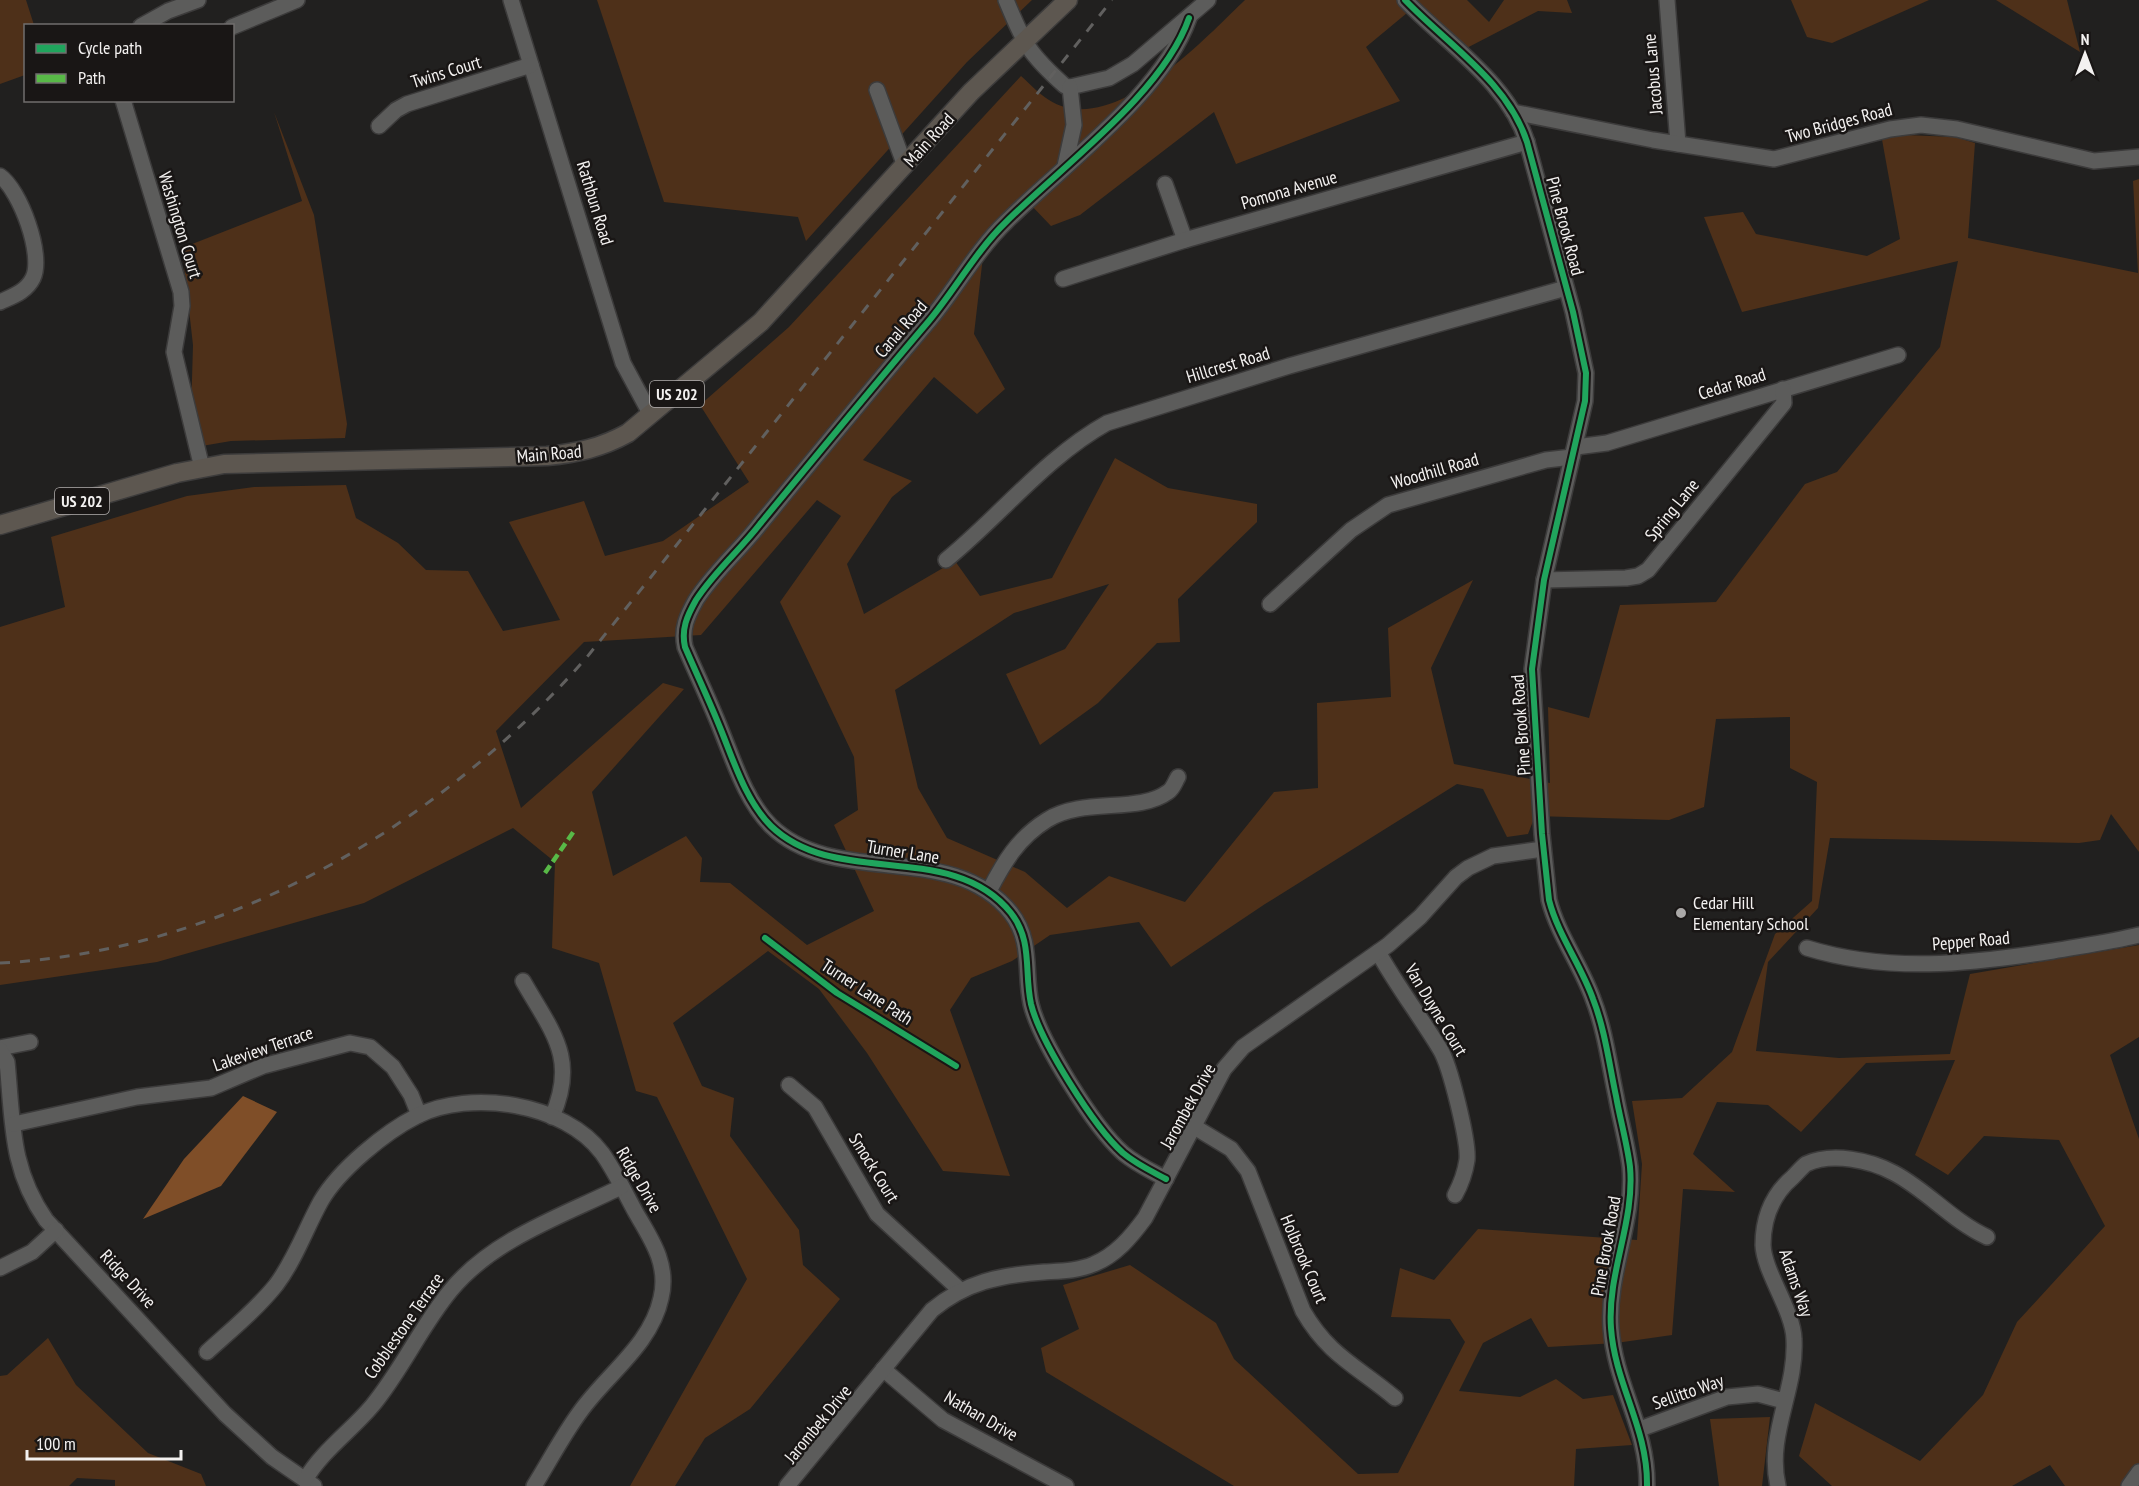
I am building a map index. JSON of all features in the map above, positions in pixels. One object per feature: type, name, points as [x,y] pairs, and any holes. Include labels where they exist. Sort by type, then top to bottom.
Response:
[{"type":"main road","name":"Main Road","points":[[0,525],[202,468],[246,462],[494,458],[582,452],[628,434],[761,322],[971,92],[1068,0]]},
{"type":"street","points":[[145,24],[168,11],[198,0]]},
{"type":"street","points":[[234,26],[297,0]]},
{"type":"street","name":"Rathbun Road","points":[[511,0],[623,363],[651,414]]},
{"type":"street","points":[[1006,0],[1024,44],[1039,63],[1065,86],[1070,87],[1109,78],[1133,63],[1208,0]]},
{"type":"street","name":"Pine Brook Road","points":[[1405,0],[1486,77],[1513,112],[1527,142],[1586,373],[1585,401],[1544,580],[1532,669],[1546,882],[1554,917],[1593,996],[1601,1022],[1630,1166],[1629,1208],[1612,1287],[1611,1329],[1616,1365],[1640,1429],[1647,1466],[1647,1486]]},
{"type":"street","name":"Jacobus Lane","points":[[1666,0],[1678,144]]},
{"type":"street","name":"Canal Road","points":[[700,681],[685,647],[683,632],[686,619],[708,583],[738,552],[867,392],[929,321],[991,238],[1146,84],[1181,39],[1189,18]]},
{"type":"street","name":"Twins Court","points":[[379,126],[396,110],[407,104],[531,65]]},
{"type":"street","points":[[1065,166],[1074,125],[1070,87]]},
{"type":"street","points":[[877,90],[905,166]]},
{"type":"street","name":"Washington Court","points":[[124,102],[181,292],[182,306],[174,352],[202,468]]},
{"type":"street","name":"Two Bridges Road","points":[[1513,112],[1678,144],[1774,159],[1899,127],[1936,125],[2094,161],[2139,157]]},
{"type":"street","name":"Pomona Avenue","points":[[1063,279],[1185,240],[1527,142]]},
{"type":"street","points":[[0,176],[16,194],[36,258],[35,272],[29,285],[18,294],[0,302]]},
{"type":"street","points":[[1165,184],[1185,240]]},
{"type":"street","name":"Hillcrest Road","points":[[946,561],[1059,456],[1081,438],[1107,423],[1289,366],[1566,288]]},
{"type":"street","name":"Cedar Road","points":[[1574,452],[1898,355]]},
{"type":"street","name":"Spring Lane","points":[[1544,580],[1632,577],[1648,570],[1784,403],[1783,389]]},
{"type":"street","name":"Woodhill Road","points":[[1270,604],[1351,530],[1388,505],[1574,452]]},
{"type":"street","name":"Turner Lane","points":[[700,681],[753,802],[780,834],[818,854],[941,873],[968,880],[989,891],[1012,915],[1025,940],[1031,1003],[1047,1045],[1114,1144],[1135,1162],[1166,1179]]},
{"type":"street","points":[[989,891],[1014,848],[1046,820],[1086,807],[1156,799],[1170,791],[1178,777]]},
{"type":"street","name":"Jarombek Drive","points":[[787,1486],[932,1310],[960,1290],[994,1277],[1079,1269],[1106,1258],[1132,1235],[1166,1179],[1224,1069],[1243,1047],[1378,952],[1420,917],[1456,877],[1468,868],[1493,856],[1543,849]]},
{"type":"street","name":"Pepper Road","points":[[1807,948],[1842,959],[1876,964],[1980,963],[2139,935]]},
{"type":"street","name":"Van Duyne Court","points":[[1378,952],[1410,1006],[1440,1049],[1451,1076],[1467,1152],[1465,1173],[1455,1195]]},
{"type":"street","points":[[523,981],[563,1061],[563,1089],[552,1117]]},
{"type":"street","points":[[0,1049],[30,1042]]},
{"type":"street","name":"Lakeview Terrace","points":[[14,1124],[137,1096],[211,1088],[263,1066],[350,1043],[370,1047],[393,1067],[411,1095],[419,1115]]},
{"type":"street","name":"Ridge Drive","points":[[0,1049],[7,1062],[17,1159],[22,1178],[33,1200],[56,1230],[225,1414],[272,1457],[310,1483]]},
{"type":"street","name":"Smock Court","points":[[789,1085],[815,1107],[877,1214],[960,1290]]},
{"type":"street","name":"Ridge Drive","points":[[207,1352],[276,1284],[322,1199],[335,1181],[393,1131],[419,1115],[463,1104],[491,1102],[519,1106],[552,1117],[569,1126],[602,1153],[660,1256],[663,1270],[661,1298],[644,1337],[579,1413],[534,1486]]},
{"type":"street","name":"Holbrook Court","points":[[1193,1126],[1231,1149],[1248,1171],[1303,1311],[1313,1329],[1332,1351],[1395,1398]]},
{"type":"street","name":"Adams Way","points":[[1778,1486],[1773,1466],[1784,1401],[1794,1366],[1794,1336],[1763,1246],[1766,1218],[1778,1190],[1806,1165],[1846,1158],[1894,1173],[1968,1228],[1987,1237]]},
{"type":"street","name":"Cobblestone Terrace","points":[[310,1483],[331,1446],[372,1405],[439,1305],[467,1273],[507,1244],[621,1187]]},
{"type":"street","points":[[0,1268],[32,1252],[56,1230]]},
{"type":"street","name":"Nathan Drive","points":[[883,1369],[943,1420],[1066,1486]]},
{"type":"street","name":"Sellitto Way","points":[[1640,1429],[1727,1397],[1758,1394],[1784,1401]]},
{"type":"street","points":[[2129,1486],[2139,1472]]},
{"type":"shaded area","points":[[0,0],[26,0],[34,24],[24,24],[24,75],[0,84]]},
{"type":"shaded area","points":[[597,0],[1032,0],[967,62],[806,241],[798,217],[664,202]]},
{"type":"shaded area","points":[[1245,0],[1467,0],[1489,22],[1504,0],[1567,0],[1572,13],[1538,11],[1461,51],[1413,8],[1366,47],[1400,101],[1236,164],[1214,112],[1080,215],[1051,226],[1029,203],[984,248],[974,334],[1005,389],[977,414],[934,377],[863,460],[912,481],[892,497],[847,564],[864,614],[955,561],[980,596],[1052,578],[1115,458],[1168,488],[1257,504],[1257,522],[1178,599],[1180,642],[1157,643],[1098,703],[1040,745],[1006,674],[1065,649],[1109,584],[1014,613],[895,690],[918,788],[947,838],[1025,872],[1067,908],[1109,876],[1185,902],[1274,792],[1318,788],[1317,703],[1391,697],[1388,628],[1473,580],[1431,668],[1454,764],[1550,783],[1548,707],[1589,718],[1620,605],[1716,602],[1805,484],[1837,472],[1940,347],[1958,261],[1742,312],[1704,217],[1743,212],[1756,234],[1867,256],[1900,239],[1881,134],[1955,137],[1975,143],[1968,238],[2138,273],[2133,181],[2139,179],[2139,852],[2111,814],[2100,840],[2079,843],[1830,838],[1818,908],[1768,962],[1756,1051],[1839,1058],[1950,1054],[1970,974],[2139,945],[2139,1037],[2110,1055],[2139,1139],[2139,1486],[2065,1486],[2050,1465],[2012,1486],[1832,1486],[1799,1456],[1815,1403],[1920,1461],[1983,1395],[2017,1322],[2105,1226],[2059,1140],[1984,1136],[1948,1175],[1915,1155],[1955,1060],[1866,1063],[1801,1132],[1768,1105],[1717,1102],[1693,1154],[1735,1192],[1683,1189],[1672,1335],[1616,1343],[1548,1347],[1531,1318],[1483,1343],[1459,1391],[1520,1397],[1556,1379],[1583,1399],[1613,1395],[1632,1445],[1576,1449],[1574,1486],[1234,1486],[1046,1372],[1041,1348],[1079,1329],[1063,1285],[1130,1265],[1216,1323],[1234,1359],[1358,1474],[1398,1473],[1465,1342],[1450,1319],[1391,1317],[1400,1268],[1434,1280],[1478,1229],[1637,1240],[1642,1164],[1632,1101],[1682,1098],[1732,1052],[1775,934],[1812,901],[1817,782],[1790,768],[1790,717],[1716,719],[1704,807],[1669,820],[1535,816],[1528,834],[1507,837],[1483,789],[1457,784],[1265,904],[1171,967],[1139,922],[1050,935],[1012,961],[971,978],[950,1010],[1010,1176],[943,1171],[867,1053],[819,989],[768,951],[673,1023],[702,1086],[734,1098],[730,1136],[799,1230],[803,1265],[840,1299],[750,1409],[705,1438],[675,1486],[630,1486],[747,1279],[657,1097],[636,1091],[599,963],[552,948],[555,862],[513,828],[364,903],[157,962],[0,985],[0,627],[65,607],[51,537],[187,496],[254,487],[346,485],[356,518],[398,543],[426,570],[468,571],[503,631],[560,620],[509,522],[584,501],[605,556],[663,541],[749,482],[700,405],[789,327],[1021,76],[1049,100],[1074,109],[1100,107],[1128,96],[1155,80],[1206,38]],"holes":[[[817,500],[841,516],[780,602],[854,757],[858,810],[834,825],[874,911],[807,945],[730,883],[700,882],[702,858],[686,836],[613,876],[592,792],[684,689],[663,683],[521,808],[496,731],[584,642],[701,635]]]},
{"type":"shaded area","points":[[1791,0],[1929,0],[1832,43],[1807,37]]},
{"type":"shaded area","points":[[1996,0],[2067,0],[2080,52]]},
{"type":"shaded area","points":[[274,112],[314,215],[347,424],[345,438],[231,441],[190,448],[193,345],[182,248],[302,201]]},
{"type":"shaded area","points":[[243,1096],[277,1112],[221,1186],[143,1219],[184,1159]]},
{"type":"shaded area","points":[[48,1338],[76,1385],[148,1453],[201,1474],[206,1486],[115,1486],[115,1480],[77,1478],[69,1486],[0,1486],[0,1376],[7,1375]]},
{"type":"shaded area","points":[[1770,1417],[1762,1486],[1719,1486],[1710,1419]]},
{"type":"railway","points":[[0,963],[85,953],[167,934],[247,905],[324,868],[397,824],[465,774],[529,718],[587,657],[1112,0]]},
{"type":"marked path","points":[[545,873],[574,831]]},
{"type":"cycle path","points":[[1405,0],[1475,65],[1506,101],[1518,120],[1527,142],[1573,312],[1586,373],[1585,401],[1544,580],[1532,669],[1542,834],[1549,900],[1558,925],[1588,986],[1601,1023],[1630,1167],[1629,1208],[1613,1287],[1611,1328],[1618,1369],[1642,1445],[1647,1486]]},
{"type":"cycle path","points":[[1166,1179],[1138,1164],[1111,1141],[1056,1061],[1036,1020],[1031,1004],[1025,946],[1018,924],[1011,913],[986,891],[958,877],[926,870],[828,856],[798,845],[771,826],[762,816],[742,781],[685,647],[684,634],[690,612],[703,590],[928,322],[985,245],[1006,222],[1082,153],[1134,101],[1157,74],[1176,46],[1189,18]]},
{"type":"cycle path","name":"Turner Lane Path","points":[[765,938],[837,993],[956,1066]]},
{"type":"place","name":"Cedar Hill Elementary School","points":[[1681,913]]}]
